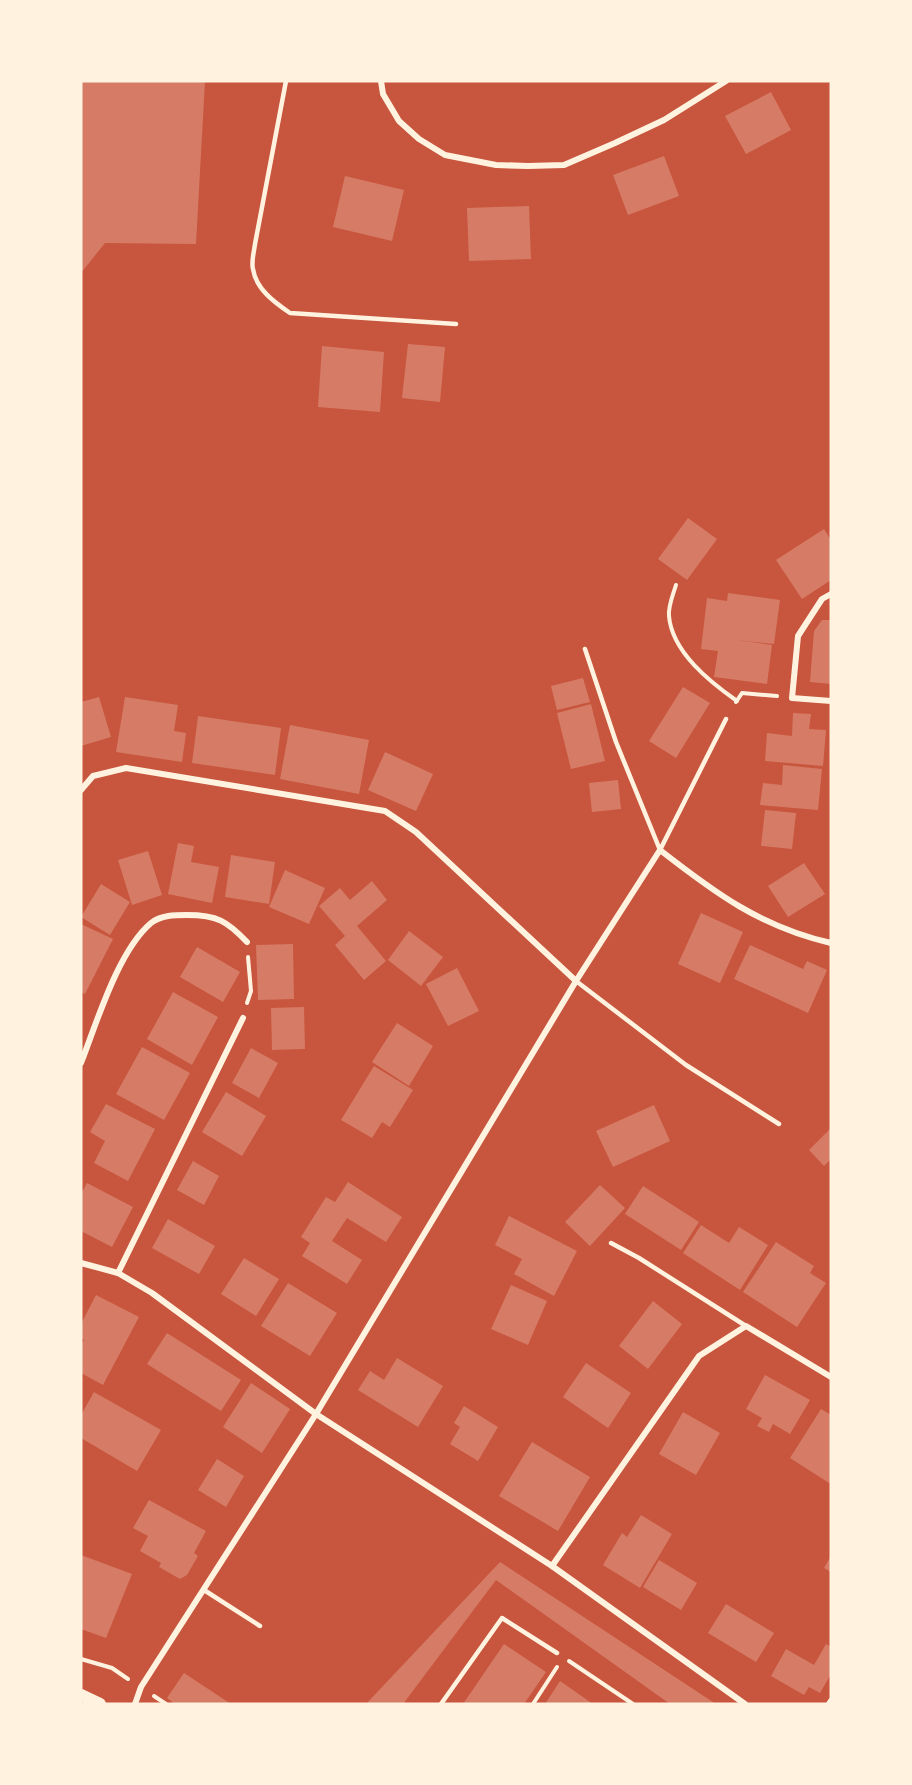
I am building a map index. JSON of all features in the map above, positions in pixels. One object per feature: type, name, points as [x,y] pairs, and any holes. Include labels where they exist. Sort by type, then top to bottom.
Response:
[{"type":"main road","points":[[81,1695],[100,1704]]},
{"type":"street","points":[[381,81],[383,94],[399,121],[419,139],[446,155],[496,165],[517,166],[564,165],[664,120],[719,83],[726,81]]},
{"type":"street","points":[[831,594],[822,599],[798,636],[792,698],[831,701]]},
{"type":"street","points":[[81,790],[93,776],[126,768],[385,811],[416,832],[576,981]]},
{"type":"street","points":[[135,1704],[141,1687],[316,1414],[576,981],[660,850],[740,908],[788,932],[831,943]]},
{"type":"street","points":[[81,1063],[113,982],[133,945],[152,922],[170,915],[205,915],[230,924],[247,942]]},
{"type":"street","points":[[118,1273],[243,1018]]},
{"type":"street","points":[[81,1263],[118,1273],[152,1293],[316,1414],[552,1566],[745,1704]]},
{"type":"street","points":[[552,1566],[699,1356],[746,1326],[831,1377]]},
{"type":"lane","points":[[286,81],[255,244],[252,268],[259,285],[274,302],[290,314],[456,324]]},
{"type":"lane","points":[[585,649],[616,742],[660,850]]},
{"type":"lane","points":[[660,850],[726,719]]},
{"type":"lane","points":[[576,981],[686,1065],[779,1124]]},
{"type":"lane","points":[[611,1243],[639,1258],[746,1326]]},
{"type":"lane","points":[[204,1590],[260,1626]]},
{"type":"lane","points":[[441,1704],[502,1618],[557,1653]]},
{"type":"path","points":[[676,585],[670,604],[669,617],[673,635],[690,661],[712,683],[737,701]]},
{"type":"path","points":[[742,693],[792,698]]},
{"type":"path","points":[[243,1018],[251,992],[247,942]]},
{"type":"path","points":[[557,1653],[633,1704]]},
{"type":"path","points":[[532,1704],[564,1658]]},
{"type":"building","points":[[81,81],[205,81],[196,244],[105,243],[81,273]]},
{"type":"building","points":[[771,92],[791,130],[746,154],[725,116]]},
{"type":"building","points":[[664,156],[679,196],[628,215],[613,175]]},
{"type":"building","points":[[345,176],[404,190],[392,241],[333,227]]},
{"type":"building","points":[[529,206],[531,259],[469,261],[467,208]]},
{"type":"building","points":[[408,344],[445,347],[440,402],[402,398]]},
{"type":"building","points":[[322,346],[384,352],[380,412],[318,407]]},
{"type":"building","points":[[688,518],[717,539],[687,580],[658,559]]},
{"type":"building","points":[[824,529],[831,540],[831,580],[802,599],[776,560]]},
{"type":"building","points":[[728,593],[780,600],[774,644],[737,640],[772,645],[767,684],[714,677],[718,651],[701,649],[707,598],[727,601]]},
{"type":"building","points":[[822,620],[831,620],[831,684],[810,682],[814,631]]},
{"type":"building","points":[[583,678],[590,702],[557,710],[551,686]]},
{"type":"building","points":[[683,687],[710,703],[676,758],[649,741]]},
{"type":"building","points":[[99,697],[111,737],[81,746],[81,702]]},
{"type":"building","points":[[125,697],[178,705],[174,731],[186,733],[182,762],[116,752]]},
{"type":"building","points":[[591,704],[605,761],[571,769],[557,713]]},
{"type":"building","points":[[793,713],[811,714],[809,729],[826,730],[823,766],[765,761],[767,733],[792,736]]},
{"type":"building","points":[[198,716],[281,728],[275,775],[192,763]]},
{"type":"building","points":[[290,725],[369,740],[359,794],[280,779]]},
{"type":"building","points":[[385,752],[433,774],[416,811],[368,790]]},
{"type":"building","points":[[783,765],[822,769],[818,810],[760,805],[763,783],[782,785]]},
{"type":"building","points":[[618,780],[621,809],[592,812],[589,783]]},
{"type":"building","points":[[765,810],[796,813],[792,849],[761,846]]},
{"type":"building","points":[[178,843],[194,846],[191,862],[219,867],[212,903],[168,894]]},
{"type":"building","points":[[148,851],[162,895],[132,905],[118,860]]},
{"type":"building","points":[[231,855],[275,862],[269,904],[225,897]]},
{"type":"building","points":[[804,863],[825,894],[788,917],[768,886]]},
{"type":"building","points":[[285,870],[325,888],[309,924],[269,907]]},
{"type":"building","points":[[372,881],[387,900],[357,926],[386,961],[364,980],[335,945],[345,936],[319,906],[340,888],[350,900]]},
{"type":"building","points":[[101,884],[130,902],[110,935],[81,917]]},
{"type":"building","points":[[701,913],[743,932],[720,983],[678,964]]},
{"type":"building","points":[[81,924],[113,939],[85,994],[81,992]]},
{"type":"building","points":[[409,931],[443,957],[421,986],[388,960]]},
{"type":"building","points":[[293,944],[294,999],[258,1000],[256,945]]},
{"type":"building","points":[[750,945],[803,969],[807,961],[827,970],[808,1013],[734,979]]},
{"type":"building","points":[[197,947],[240,972],[223,1002],[180,977]]},
{"type":"building","points":[[457,968],[479,1011],[448,1026],[426,984]]},
{"type":"building","points":[[173,992],[218,1017],[192,1065],[147,1039]]},
{"type":"building","points":[[304,1007],[305,1049],[272,1050],[271,1008]]},
{"type":"building","points":[[397,1023],[433,1046],[409,1086],[372,1062]]},
{"type":"building","points":[[142,1047],[190,1073],[164,1120],[116,1094]]},
{"type":"building","points":[[251,1048],[278,1063],[259,1098],[232,1083]]},
{"type":"building","points":[[374,1066],[413,1090],[390,1127],[382,1122],[372,1138],[341,1120]]},
{"type":"building","points":[[226,1092],[266,1116],[242,1156],[202,1132]]},
{"type":"building","points":[[106,1104],[155,1129],[128,1181],[94,1163],[105,1141],[90,1132]]},
{"type":"building","points":[[654,1105],[670,1141],[613,1167],[596,1131]]},
{"type":"building","points":[[831,1128],[831,1159],[824,1166],[809,1150]]},
{"type":"building","points":[[193,1161],[219,1176],[204,1205],[177,1190]]},
{"type":"building","points":[[348,1182],[402,1217],[386,1242],[347,1218],[332,1241],[362,1260],[347,1284],[302,1256],[310,1243],[301,1237],[326,1197],[335,1202]]},
{"type":"building","points":[[87,1183],[133,1207],[112,1247],[81,1231],[81,1194]]},
{"type":"building","points":[[600,1185],[625,1208],[590,1246],[565,1222]]},
{"type":"building","points":[[643,1186],[699,1222],[681,1250],[625,1214]]},
{"type":"building","points":[[509,1216],[577,1251],[554,1296],[514,1274],[522,1259],[495,1245]]},
{"type":"building","points":[[168,1219],[215,1246],[199,1274],[152,1248]]},
{"type":"building","points":[[701,1225],[729,1243],[739,1227],[768,1245],[740,1290],[683,1253]]},
{"type":"building","points":[[776,1242],[814,1266],[810,1273],[826,1283],[797,1327],[743,1292]]},
{"type":"building","points":[[244,1258],[279,1279],[256,1316],[221,1294]]},
{"type":"building","points":[[288,1283],[337,1313],[310,1356],[261,1326]]},
{"type":"building","points":[[511,1285],[547,1301],[528,1345],[491,1329]]},
{"type":"building","points":[[96,1295],[139,1317],[103,1385],[81,1373],[81,1345],[84,1340],[81,1338],[81,1324]]},
{"type":"building","points":[[653,1301],[682,1324],[648,1369],[619,1346]]},
{"type":"building","points":[[167,1333],[241,1380],[221,1411],[147,1364]]},
{"type":"building","points":[[397,1358],[443,1386],[418,1427],[358,1390],[370,1371],[384,1380]]},
{"type":"building","points":[[586,1363],[631,1393],[608,1428],[563,1397]]},
{"type":"building","points":[[765,1375],[810,1400],[790,1434],[773,1424],[769,1432],[757,1426],[762,1418],[746,1409]]},
{"type":"building","points":[[251,1383],[290,1409],[262,1453],[223,1427]]},
{"type":"building","points":[[94,1392],[161,1430],[137,1471],[81,1438],[81,1415]]},
{"type":"building","points":[[464,1406],[498,1427],[478,1461],[450,1444],[460,1427],[454,1423]]},
{"type":"building","points":[[821,1409],[831,1415],[831,1479],[829,1483],[790,1458]]},
{"type":"building","points":[[683,1412],[720,1433],[696,1475],[659,1454]]},
{"type":"building","points":[[532,1442],[590,1477],[558,1531],[499,1496]]},
{"type":"building","points":[[217,1459],[244,1476],[226,1507],[198,1490]]},
{"type":"building","points":[[149,1500],[206,1531],[194,1553],[198,1556],[187,1575],[180,1579],[159,1567],[161,1563],[140,1551],[148,1536],[133,1528]]},
{"type":"building","points":[[641,1515],[672,1534],[640,1588],[603,1565],[622,1533],[627,1537]]},
{"type":"building","points":[[81,1555],[132,1574],[106,1638],[81,1629]]},
{"type":"building","points":[[831,1556],[831,1572],[824,1568]]},
{"type":"building","points":[[659,1560],[697,1583],[681,1610],[643,1587]]},
{"type":"building","points":[[500,1562],[716,1704],[670,1704],[496,1580],[403,1704],[366,1704]]},
{"type":"building","points":[[726,1604],[774,1633],[756,1662],[708,1633]]},
{"type":"building","points":[[504,1644],[546,1672],[524,1704],[463,1704]]},
{"type":"building","points":[[826,1644],[831,1647],[831,1674],[820,1693],[809,1687],[804,1695],[771,1676],[786,1649],[814,1665]]},
{"type":"building","points":[[184,1673],[231,1704],[175,1704],[167,1698]]},
{"type":"building","points":[[560,1681],[593,1704],[545,1704]]}]
